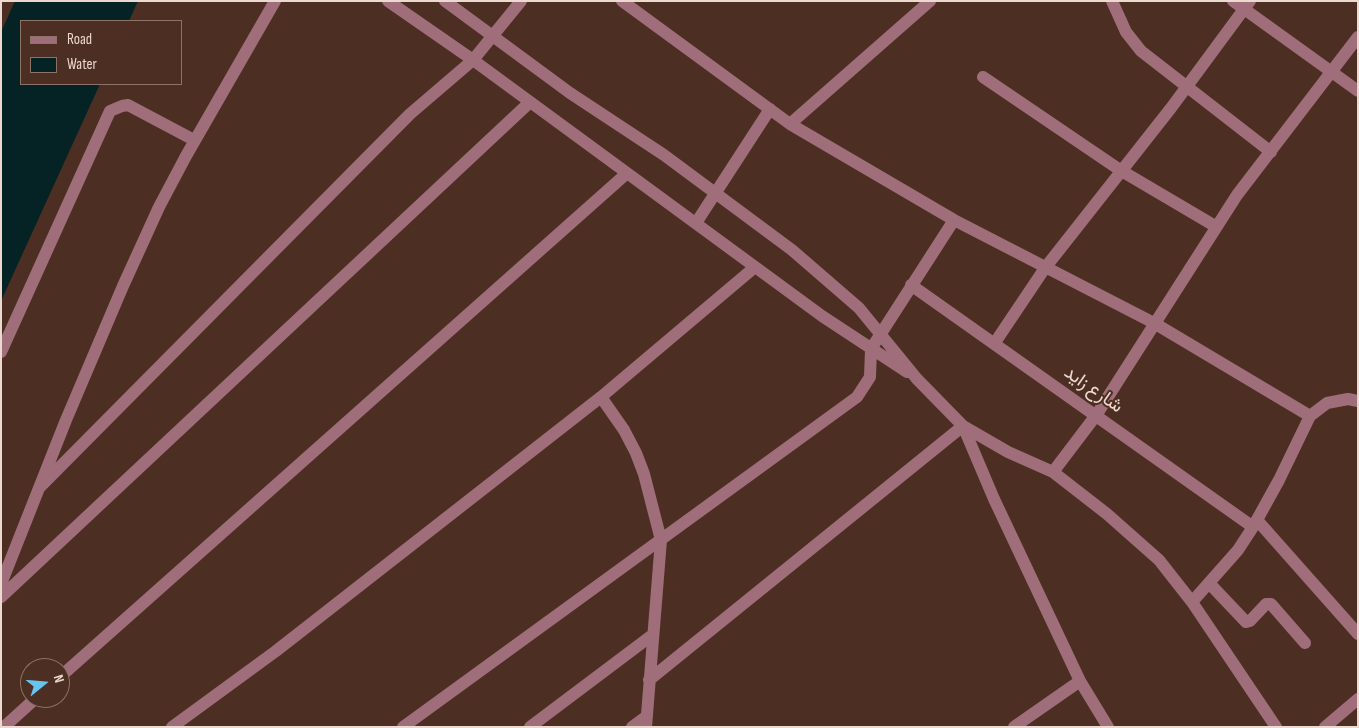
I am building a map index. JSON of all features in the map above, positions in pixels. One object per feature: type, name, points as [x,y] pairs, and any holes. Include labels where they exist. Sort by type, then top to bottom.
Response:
[{"type":"street","points":[[1,584],[122,286],[194,140],[275,1]]},
{"type":"street","points":[[388,1],[472,60],[822,316],[917,379]]},
{"type":"street","points":[[446,1],[570,93],[664,155],[792,250],[859,308],[917,379],[963,426],[1008,452],[1053,472],[1107,514],[1159,560],[1192,602],[1276,727]]},
{"type":"street","points":[[40,487],[410,114],[472,60],[521,1]]},
{"type":"street","points":[[622,1],[790,124],[954,220],[1154,323],[1310,416]]},
{"type":"street","points":[[790,124],[930,1]]},
{"type":"street","points":[[1112,1],[1132,42],[1271,152]]},
{"type":"street","points":[[1233,1],[1247,5],[1330,72],[1358,92]]},
{"type":"street","points":[[994,344],[1045,268],[1247,5]]},
{"type":"street","points":[[1053,472],[1097,414],[1237,194],[1358,37]]},
{"type":"street","points":[[983,77],[1120,170],[1215,226]]},
{"type":"street","points":[[1,597],[529,103]]},
{"type":"street","points":[[1,352],[106,116],[110,111],[128,105],[194,140]]},
{"type":"street","points":[[696,223],[770,110]]},
{"type":"street","points":[[70,668],[626,174]]},
{"type":"street","points":[[403,727],[857,397],[870,377],[871,348],[954,220]]},
{"type":"street","points":[[172,727],[276,650],[601,397],[755,266]]},
{"type":"street","name":"شارع زايد","points":[[911,285],[1255,524],[1355,627]]},
{"type":"street","points":[[601,397],[624,430],[636,453],[661,540],[651,636],[646,721],[632,727]]},
{"type":"street","points":[[1192,602],[1238,550],[1255,524],[1310,416],[1327,403],[1348,399],[1358,401]]},
{"type":"street","points":[[649,680],[963,426]]},
{"type":"street","points":[[963,426],[994,499],[1080,681],[1108,727]]},
{"type":"street","points":[[1209,583],[1246,622],[1250,621],[1266,604],[1271,604],[1305,642]]},
{"type":"street","points":[[530,727],[651,636]]},
{"type":"street","points":[[1014,727],[1080,681]]},
{"type":"street","points":[[1325,727],[1358,699]]},
{"type":"street","points":[[4,727],[25,708]]},
{"type":"water","points":[[15,1],[138,1],[129,20],[20,20],[20,85],[100,85],[1,301],[1,32]]}]
